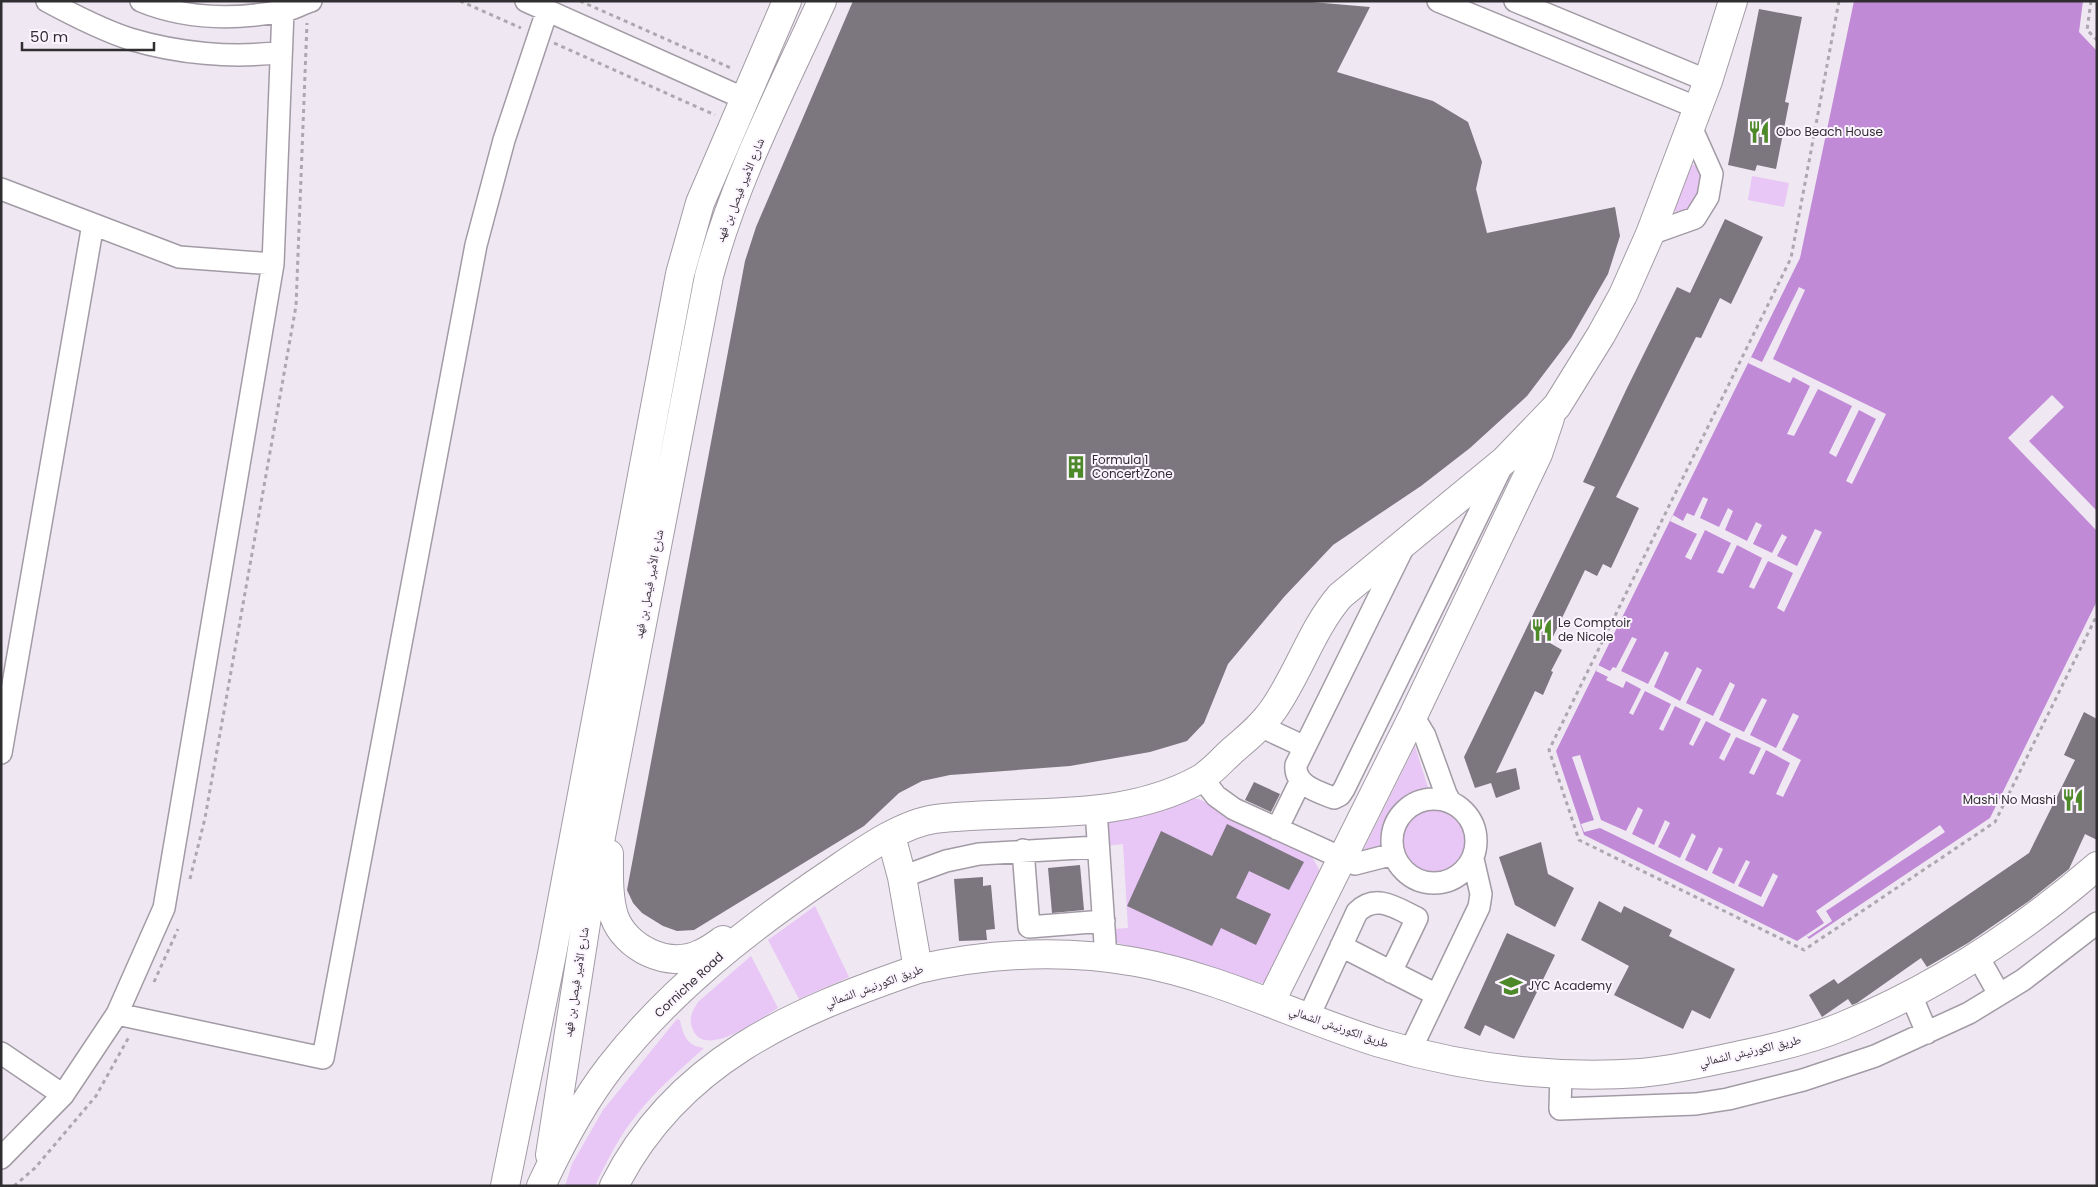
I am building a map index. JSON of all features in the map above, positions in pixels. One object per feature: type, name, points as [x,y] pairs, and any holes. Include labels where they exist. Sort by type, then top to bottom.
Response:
[{"type":"main road","points":[[505,1186],[548,973],[680,274],[700,203],[787,1]]},
{"type":"main road","name":"شارع الأمير فيصل بن فهد","points":[[544,1181],[593,878],[700,319],[719,236],[734,197],[822,1]]},
{"type":"main road","points":[[1270,1003],[1413,716],[1538,454],[1552,410],[1601,335],[1623,295],[1650,234],[1695,117],[1733,1]]},
{"type":"main road","name":"Corniche Road","points":[[544,1181],[585,1104],[610,1067],[672,998],[713,962],[789,901],[891,836],[934,819],[1096,810],[1131,804],[1177,789],[1202,778],[1260,726],[1289,682],[1327,612],[1347,590],[1505,460],[1552,410]]},
{"type":"main road","points":[[612,776],[609,876],[614,916],[624,935],[639,949],[660,957],[679,958],[699,955],[818,882]]},
{"type":"main road","points":[[891,836],[902,877],[918,969]]},
{"type":"main road","name":"طريق الكورنيش الشمالي","points":[[614,1186],[639,1144],[677,1097],[747,1042],[812,1009],[918,969],[960,960],[1021,954],[1086,955],[1160,968],[1410,1051],[1460,1063],[1507,1069],[1561,1072],[1642,1072],[1765,1050],[1841,1027],[1911,995],[1977,955],[2079,882],[2097,866]]},
{"type":"street","points":[[47,1],[130,39],[229,56],[281,52]]},
{"type":"street","points":[[141,1],[188,14],[217,17],[283,11],[311,1]]},
{"type":"street","points":[[526,1],[745,99]]},
{"type":"street","points":[[1438,1],[1695,117],[1712,174],[1708,197],[1695,218],[1650,234]]},
{"type":"street","points":[[1515,1],[1708,81]]},
{"type":"street","points":[[117,1014],[323,1058],[476,245],[504,140],[546,10]]},
{"type":"street","points":[[1,1158],[63,1096],[117,1014],[164,908],[272,264],[283,11]]},
{"type":"street","points":[[1,189],[179,258],[272,264]]},
{"type":"street","points":[[1,753],[93,224]]},
{"type":"street","points":[[1405,542],[1296,765],[1295,772],[1300,782],[1334,798],[1340,796],[1362,753],[1505,460]]},
{"type":"street","points":[[1413,716],[1425,736],[1446,794],[1452,803]]},
{"type":"street","points":[[1260,726],[1305,747]]},
{"type":"street","points":[[1362,753],[1388,766]]},
{"type":"street","points":[[1202,778],[1216,796],[1234,809],[1342,859],[1355,864],[1394,854]]},
{"type":"street","points":[[1277,829],[1300,782]]},
{"type":"street","points":[[1438,799],[1452,803],[1471,820],[1476,833],[1473,859],[1465,871],[1453,879],[1432,883],[1411,877],[1401,867],[1394,854],[1392,840],[1395,826],[1402,813],[1413,805],[1425,800],[1438,799]]},
{"type":"street","points":[[1096,810],[1106,958]]},
{"type":"street","points":[[902,877],[961,857],[1023,850],[1098,847]]},
{"type":"street","points":[[1023,850],[1029,927],[1104,921]]},
{"type":"street","points":[[1410,1051],[1479,907],[1481,894],[1473,859]]},
{"type":"street","points":[[1308,1018],[1357,912],[1364,905],[1384,902],[1417,918],[1391,972]]},
{"type":"street","points":[[1561,1072],[1560,1109],[1696,1104],[1728,1099],[1804,1080],[1875,1056],[1969,1013],[2023,980],[2094,930]]},
{"type":"street","points":[[1341,946],[1437,995]]},
{"type":"street","points":[[1977,955],[1999,994]]},
{"type":"street","points":[[1911,995],[1927,1033]]},
{"type":"street","points":[[1,1054],[63,1096]]},
{"type":"path","points":[[460,1],[713,113],[717,118]]},
{"type":"path","points":[[580,1],[733,69]]},
{"type":"path","points":[[1839,1],[1791,258],[1549,750],[1579,840],[1804,950],[1995,822],[2097,615]]},
{"type":"path","points":[[2091,1],[2087,30],[2097,40]]},
{"type":"path","points":[[14,1186],[35,1168],[96,1096],[133,1030]]},
{"type":"shaded area","points":[[1854,1],[2083,1],[2079,32],[2097,51],[2097,601],[1990,818],[1809,939],[1806,935],[1797,941],[1584,835],[1556,751],[1800,258]]},
{"type":"shaded area","points":[[1697,165],[1700,176],[1698,192],[1691,208],[1677,214],[1674,208],[1690,166]]},
{"type":"shaded area","points":[[1752,176],[1789,183],[1784,207],[1748,200]]},
{"type":"shaded area","points":[[1415,746],[1429,791],[1409,799],[1395,811],[1389,819],[1386,828],[1383,848],[1361,855]]},
{"type":"shaded area","points":[[1189,798],[1199,799],[1311,855],[1321,873],[1269,982],[1261,983],[1114,942],[1112,929],[1128,928],[1123,844],[1106,846],[1107,821]]},
{"type":"shaded area","points":[[1432,808],[1445,811],[1455,818],[1462,828],[1465,841],[1462,854],[1455,864],[1445,871],[1432,874],[1419,871],[1409,864],[1402,854],[1399,841],[1402,828],[1409,818],[1419,811]]},
{"type":"shaded area","points":[[815,906],[849,977],[799,999],[768,940]]},
{"type":"shaded area","points":[[751,956],[778,1008],[748,1027],[721,1039],[710,1040],[700,1038],[693,1030],[691,1022],[691,1015],[696,1005]]},
{"type":"shaded area","points":[[677,1019],[680,1020],[687,1039],[694,1045],[704,1048],[661,1087],[631,1121],[614,1148],[595,1186],[565,1186],[572,1164],[603,1110]]},
{"type":"pier","points":[[1799,287],[1805,290],[1773,359],[1886,414],[1852,484],[1846,481],[1876,419],[1859,410],[1836,457],[1829,453],[1852,406],[1818,389],[1794,436],[1787,434],[1810,386],[1793,377],[1790,383],[1748,363],[1751,357],[1762,362]]},
{"type":"pier","points":[[2052,395],[2064,407],[2029,441],[2097,511],[2097,531],[2008,438]]},
{"type":"pier","points":[[1703,497],[1708,499],[1700,518],[1719,527],[1728,508],[1733,511],[1725,530],[1747,541],[1756,522],[1762,525],[1753,544],[1772,553],[1782,534],[1787,537],[1777,556],[1797,566],[1815,529],[1822,532],[1784,612],[1777,608],[1793,573],[1768,561],[1754,589],[1749,587],[1762,558],[1737,545],[1723,574],[1717,572],[1731,543],[1705,530],[1691,560],[1685,557],[1697,534],[1670,521],[1673,515],[1683,521],[1687,513],[1694,516]]},
{"type":"pier","points":[[1632,637],[1637,639],[1621,671],[1648,684],[1665,651],[1669,653],[1654,687],[1680,701],[1697,667],[1702,670],[1686,703],[1713,716],[1730,682],[1735,685],[1719,720],[1744,732],[1762,698],[1767,700],[1750,735],[1776,748],[1793,713],[1799,716],[1782,750],[1801,760],[1783,797],[1776,794],[1790,763],[1766,750],[1754,775],[1749,773],[1761,748],[1736,737],[1724,761],[1719,758],[1731,734],[1706,721],[1693,746],[1689,744],[1701,719],[1675,706],[1663,731],[1659,729],[1671,704],[1645,691],[1633,715],[1629,713],[1641,689],[1626,681],[1623,688],[1606,680],[1608,677],[1596,671],[1598,665],[1610,671],[1613,667],[1616,668]]},
{"type":"pier","points":[[1580,755],[1601,820],[1626,831],[1638,807],[1643,810],[1632,834],[1654,845],[1665,820],[1670,823],[1658,847],[1680,858],[1692,833],[1696,836],[1685,860],[1707,871],[1719,847],[1723,849],[1712,873],[1734,884],[1746,860],[1750,862],[1738,886],[1761,897],[1773,873],[1778,876],[1763,907],[1600,828],[1584,832],[1581,824],[1594,820],[1572,757]]},
{"type":"pier","points":[[1940,825],[1945,832],[1826,911],[1832,921],[1808,937],[1806,935],[1824,923],[1816,911]]},
{"type":"building","name":"Formula 1 Concert Zone","points":[[853,1],[1300,1],[1370,7],[1337,72],[1433,101],[1468,122],[1482,162],[1476,189],[1487,233],[1615,207],[1620,236],[1608,274],[1571,338],[1527,396],[1470,448],[1421,486],[1333,545],[1284,597],[1228,664],[1204,723],[1187,741],[1150,752],[1070,766],[950,775],[922,781],[899,793],[864,826],[694,930],[677,931],[663,926],[642,913],[633,903],[627,890],[745,261],[756,227]]},
{"type":"building","points":[[1759,9],[1802,17],[1785,102],[1789,103],[1776,169],[1757,165],[1755,171],[1728,165]]},
{"type":"building","points":[[1725,219],[1763,237],[1731,304],[1720,298],[1701,338],[1696,337],[1616,497],[1639,508],[1611,568],[1603,564],[1597,576],[1585,570],[1550,643],[1562,650],[1551,671],[1553,672],[1543,695],[1535,691],[1496,773],[1516,768],[1520,789],[1496,798],[1491,783],[1475,788],[1464,757],[1595,487],[1583,482],[1627,388],[1677,287],[1690,293]]},
{"type":"building","points":[[2084,712],[2097,719],[2097,840],[2085,834],[2069,869],[2029,901],[1968,943],[1927,967],[1921,958],[1857,1003],[1852,1005],[1848,999],[1822,1017],[1809,995],[1834,979],[1838,984],[2029,853],[2075,760],[2064,755]]},
{"type":"building","points":[[1254,782],[1280,794],[1271,812],[1245,800]]},
{"type":"building","points":[[1227,824],[1304,862],[1289,890],[1249,871],[1236,898],[1271,914],[1256,945],[1221,928],[1212,946],[1127,906],[1161,831],[1212,856]]},
{"type":"building","points":[[1541,842],[1548,874],[1574,888],[1555,927],[1515,905],[1499,857]]},
{"type":"building","points":[[1080,865],[1084,910],[1052,913],[1048,868]]},
{"type":"building","points":[[983,877],[983,886],[991,885],[995,929],[986,930],[987,940],[959,941],[954,879]]},
{"type":"building","points":[[1599,901],[1621,913],[1624,906],[1672,930],[1669,936],[1735,969],[1710,1019],[1692,1010],[1683,1029],[1614,995],[1629,966],[1581,940]]},
{"type":"building","points":[[1507,933],[1555,955],[1514,1039],[1485,1025],[1480,1036],[1464,1028]]},
{"type":"place","name":"Obo Beach House","points":[[1759,132]]},
{"type":"place","name":"Formula 1 Concert Zone","points":[[1076,467]]},
{"type":"place","name":"Le Comptoir de Nicole","points":[[1542,630]]},
{"type":"place","name":"Mashi No Mashi","points":[[2073,800]]},
{"type":"place","name":"JYC Academy","points":[[1511,986]]}]
